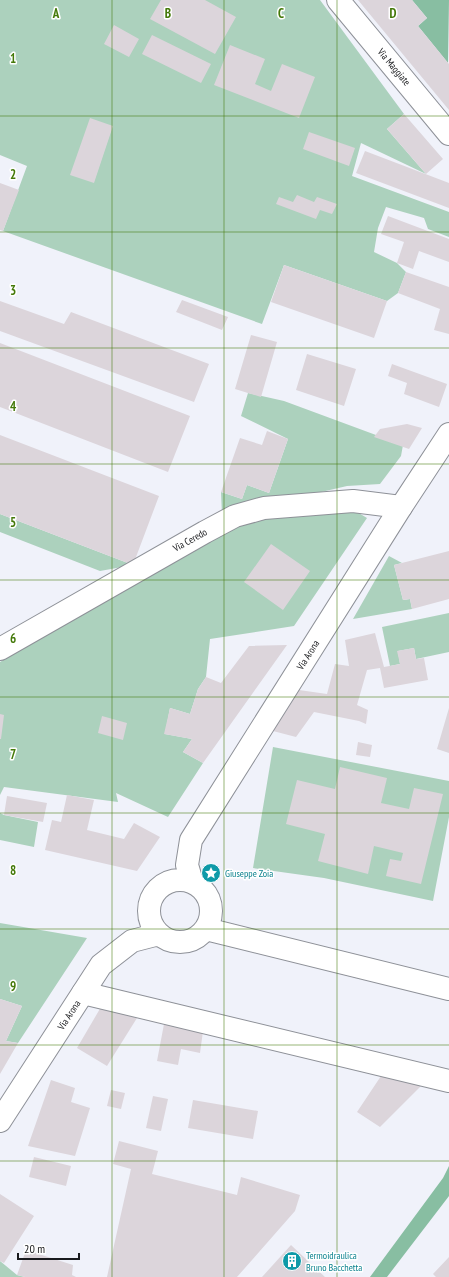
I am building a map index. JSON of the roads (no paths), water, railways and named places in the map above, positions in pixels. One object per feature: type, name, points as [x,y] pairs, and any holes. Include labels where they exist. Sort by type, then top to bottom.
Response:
[{"type":"main road","name":"Via Maggiate","points":[[338,0],[449,134]]},
{"type":"main road","name":"Via Arona","points":[[192,882],[187,865],[191,840],[401,507],[449,434]]},
{"type":"main road","name":"Via Ceredo","points":[[0,649],[235,516],[264,508],[353,501],[401,507]]},
{"type":"main road","points":[[183,879],[201,886],[211,902],[212,912],[206,929],[199,936],[184,942],[175,942],[166,939],[159,934],[153,927],[149,917],[151,898],[156,890],[173,880],[183,879]]},
{"type":"main road","points":[[206,929],[449,989]]},
{"type":"main road","name":"Via Arona","points":[[0,1121],[101,965],[132,940],[159,934]]},
{"type":"main road","points":[[83,994],[449,1081]]},
{"type":"place","name":"Giuseppe Zoia","points":[[211,873]]},
{"type":"place","name":"Termoidraulica Bruno Bacchetta","points":[[292,1261]]}]
